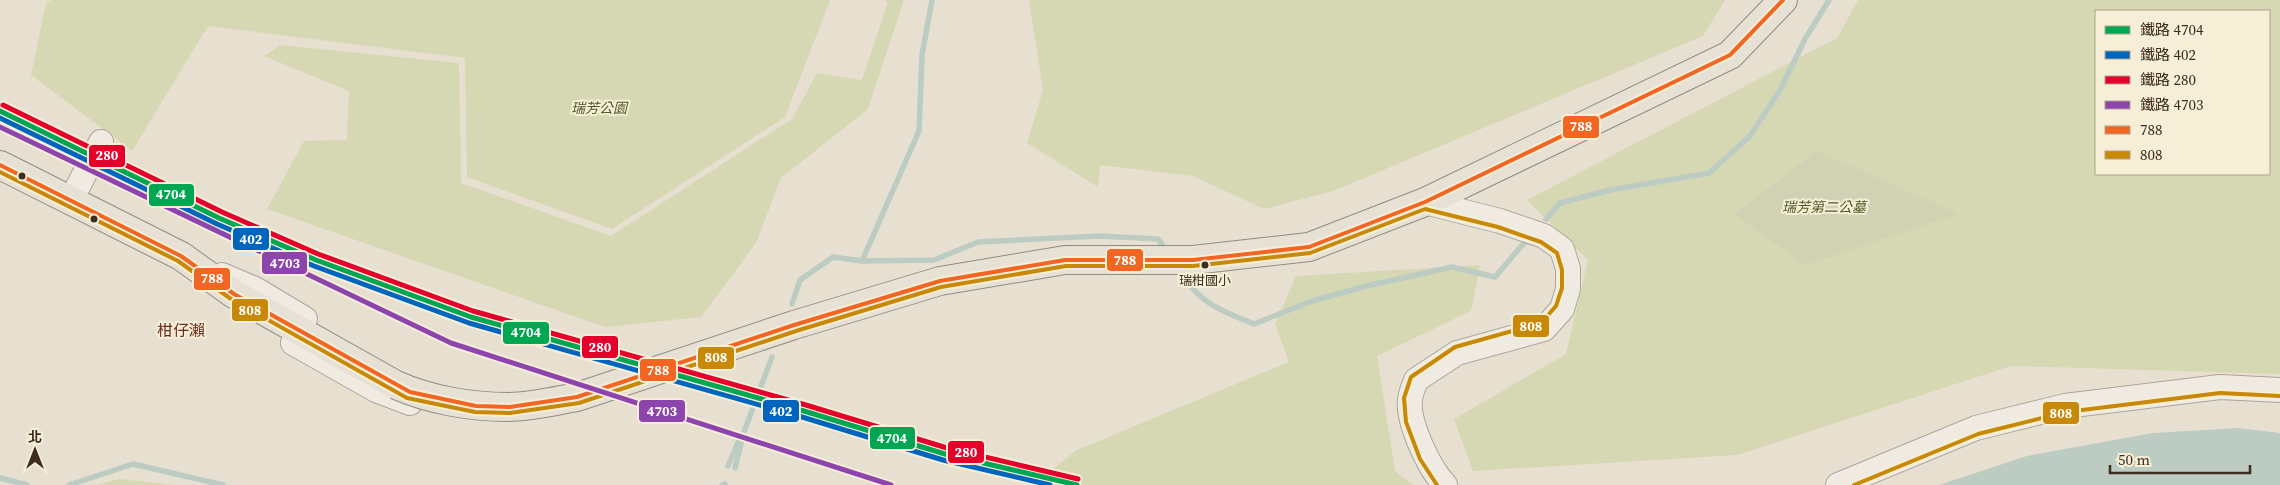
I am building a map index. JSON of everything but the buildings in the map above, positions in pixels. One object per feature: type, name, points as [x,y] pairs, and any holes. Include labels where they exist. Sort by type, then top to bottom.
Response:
[{"type":"main road","points":[[0,165],[181,256],[232,292],[410,392],[476,406],[510,407],[584,395],[794,325],[940,281],[1024,265],[1065,260],[1193,260],[1309,247],[1425,202],[1730,55],[1783,0]]},
{"type":"street","points":[[71,200],[101,142]]},
{"type":"street","points":[[1425,202],[1500,221],[1544,236],[1562,249],[1568,269],[1568,289],[1562,309],[1544,329],[1457,353],[1416,380],[1410,400],[1416,433],[1434,473],[1445,485]]},
{"type":"street","points":[[181,256],[255,289],[403,376],[434,385],[472,392],[514,394],[533,406],[557,415],[515,419],[474,418],[408,402],[376,390],[266,327],[181,256]]},
{"type":"street","points":[[734,335],[745,359]]},
{"type":"street","points":[[1838,485],[1976,428],[2065,406],[2220,387],[2280,390]]},
{"type":"green space","name":"瑞芳公園","points":[[51,0],[830,0],[785,117],[612,229],[467,177],[465,58],[208,26],[132,151],[31,75],[46,3]]},
{"type":"green space","points":[[885,0],[904,0],[868,109],[781,178],[756,243],[701,317],[605,327],[267,209],[304,141],[347,140],[349,91],[264,56],[280,45],[459,63],[461,183],[611,236],[792,119],[817,73],[862,80],[888,2]]},
{"type":"green space","points":[[1029,0],[1725,0],[1703,36],[1333,191],[1264,209],[1193,176],[1100,165],[1098,187],[1027,143],[1043,90]]},
{"type":"green space","points":[[1858,0],[2280,0],[2280,374],[2011,366],[1737,455],[1473,471],[1454,419],[1566,354],[1588,260],[1527,200],[1837,38]]},
{"type":"green space","name":"瑞芳第二公墓","points":[[1817,151],[1957,214],[1805,265],[1735,214]]},
{"type":"green space","points":[[1480,265],[1471,311],[1377,356],[1395,471],[1413,485],[1032,485],[1077,450],[1289,362],[1275,324],[1296,276]]},
{"type":"green space","points":[[119,479],[174,485],[97,485]]},
{"type":"shaded area","points":[[2238,428],[2280,433],[2280,485],[1939,485],[2027,456],[2153,433]]},
{"type":"waterway","points":[[862,261],[919,131],[922,55],[932,0]]},
{"type":"waterway","points":[[1546,219],[1560,203],[1610,190],[1709,173],[1750,136],[1780,90],[1805,39],[1829,0]]},
{"type":"waterway","points":[[792,304],[800,280],[833,257],[862,261],[934,260],[978,242],[1099,236],[1158,239],[1162,244]]},
{"type":"waterway","points":[[1183,276],[1190,286],[1206,301],[1223,311],[1254,324],[1312,301],[1366,286],[1452,267],[1495,277],[1524,243]]},
{"type":"waterway","points":[[735,468],[744,432],[772,357]]},
{"type":"waterway","points":[[728,466],[739,440]]},
{"type":"waterway","points":[[69,485],[133,464],[223,485]]},
{"type":"waterway","points":[[0,478],[27,485]]},
{"type":"rail line","name":"280","points":[[3,105],[222,212],[318,254],[473,311],[806,405],[947,448],[1078,479]]},
{"type":"rail line","name":"4704","points":[[0,111],[219,218],[316,260],[471,317],[804,411],[945,454],[1077,485]]},
{"type":"rail line","name":"402","points":[[0,118],[217,224],[314,266],[469,323],[802,417],[943,460],[1050,485]]},
{"type":"rail line","name":"4703","points":[[0,127],[451,343],[891,485]]},
{"type":"transit line","name":"788","points":[[0,165],[181,256],[234,294],[410,392],[476,406],[510,407],[577,397],[794,325],[940,281],[1065,260],[1193,260],[1309,247],[1425,202],[1730,55],[1783,0]]},
{"type":"transit line","name":"808","points":[[0,172],[178,261],[231,299],[407,398],[475,412],[510,413],[579,403],[796,331],[941,287],[1066,266],[1193,266],[1310,253],[1425,209],[1498,227],[1541,242],[1557,253],[1562,270],[1562,288],[1556,306],[1541,323],[1455,347],[1411,377],[1404,398],[1406,422],[1420,459],[1437,485]]},
{"type":"transit line","name":"808","points":[[1854,485],[1978,434],[2066,412],[2220,393],[2280,396]]},
{"type":"place","name":"瑞柑國小","points":[[1205,265]]},
{"type":"district","name":"柑仔瀨","points":[[181,330]]}]
